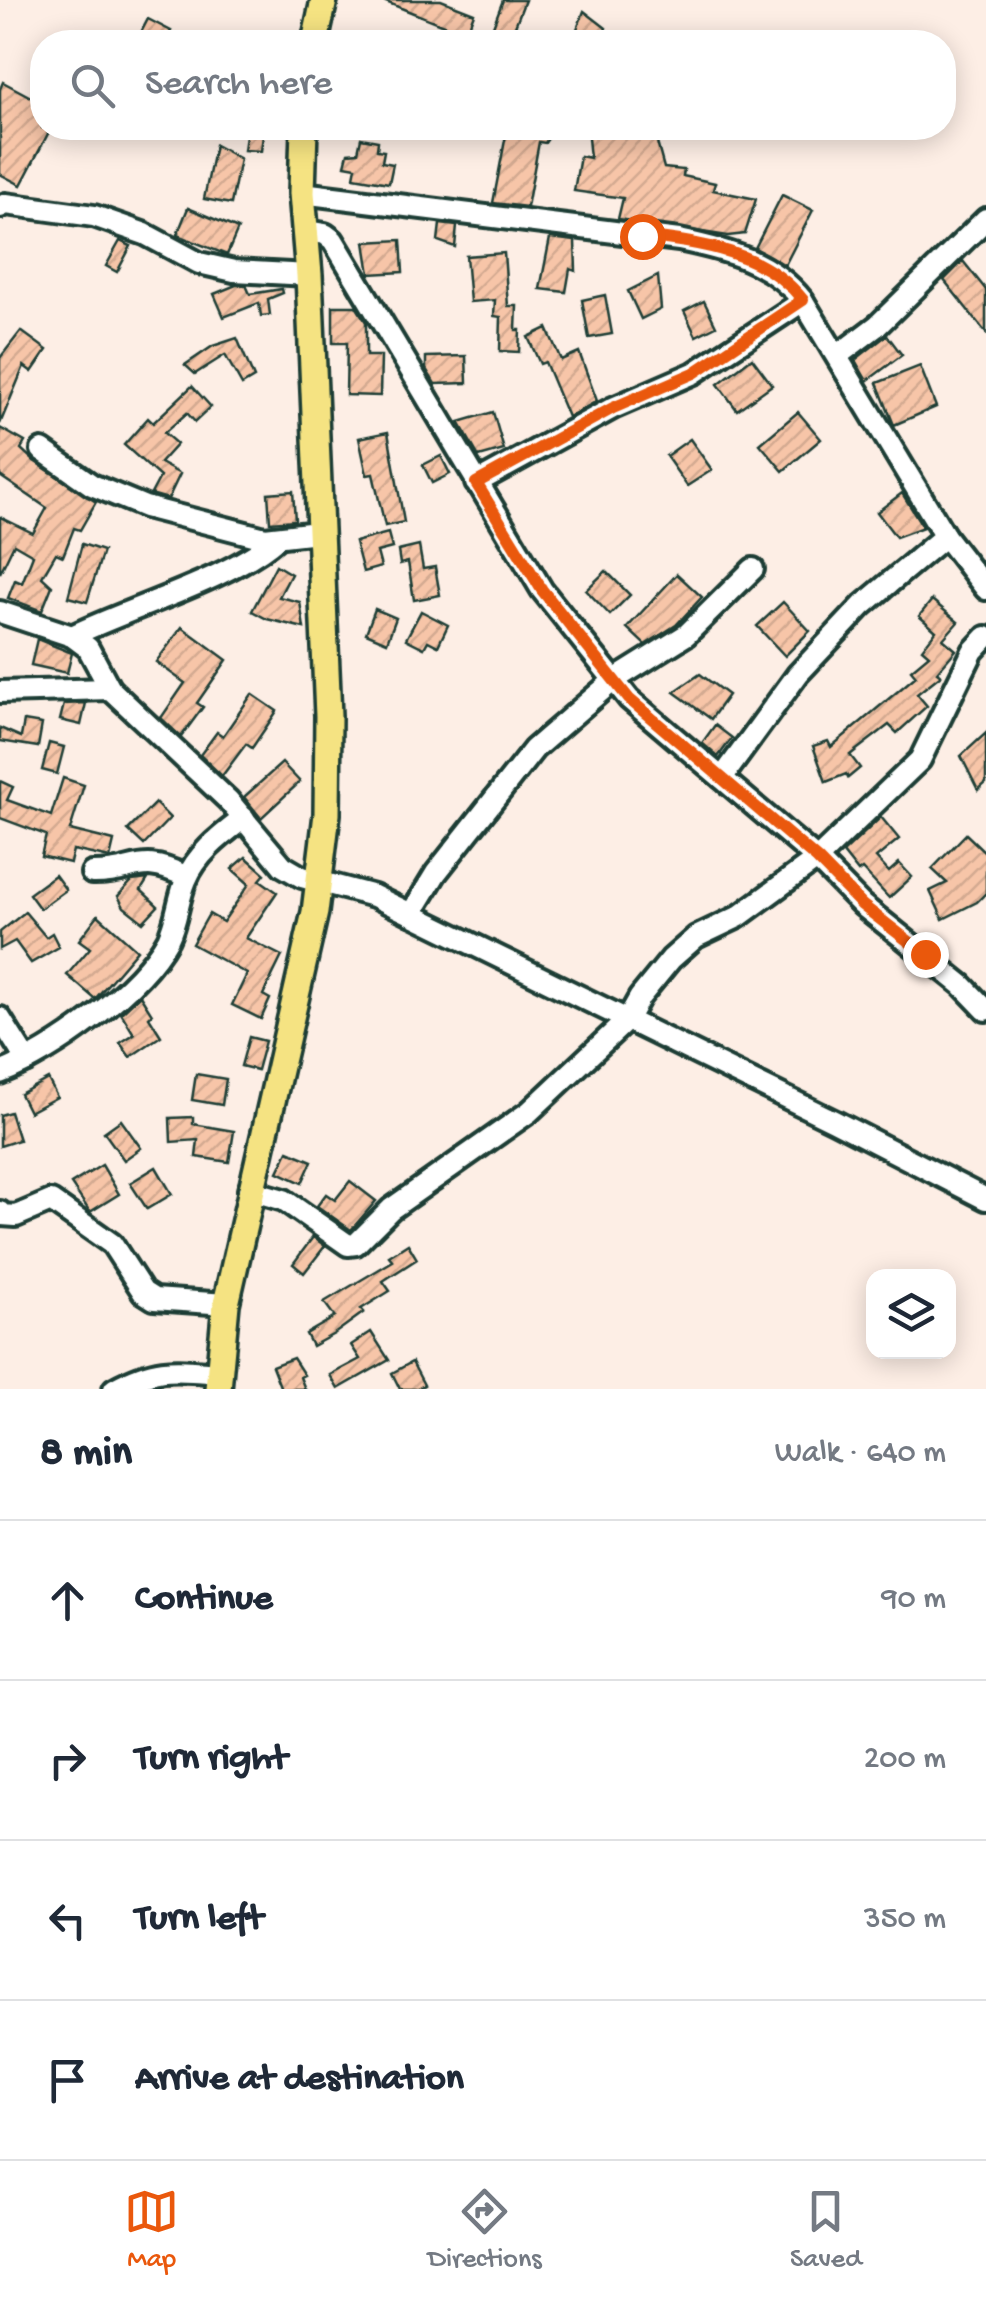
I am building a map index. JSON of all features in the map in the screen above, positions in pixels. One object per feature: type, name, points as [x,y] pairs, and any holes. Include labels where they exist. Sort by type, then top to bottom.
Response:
[{"type":"main road","points":[[317,30],[324,0]]},
{"type":"main road","points":[[219,1381],[226,1304],[321,882],[327,814],[328,716],[310,275],[302,193],[304,140]]},
{"type":"street","points":[[302,193],[443,208],[718,248],[774,272],[788,281],[803,300],[945,536],[986,590]]},
{"type":"street","points":[[0,207],[6,204],[94,216],[145,234],[199,264],[234,272],[310,275]]},
{"type":"street","points":[[837,356],[878,325],[986,219]]},
{"type":"street","points":[[307,231],[325,234],[333,240],[542,590],[614,680],[666,734],[817,859],[862,905],[938,964],[986,1010]]},
{"type":"street","points":[[476,483],[613,408],[694,373],[803,300]]},
{"type":"street","points":[[42,450],[92,485],[144,507],[266,538],[318,532]]},
{"type":"street","points":[[722,778],[798,674],[863,605],[945,536]]},
{"type":"street","points":[[72,636],[221,571],[264,550],[277,538]]},
{"type":"street","points":[[411,914],[436,873],[534,748],[614,680],[686,635],[753,569]]},
{"type":"street","points":[[0,612],[72,636],[88,648],[110,688],[244,818],[282,866],[302,877],[374,896],[986,1199]]},
{"type":"street","points":[[250,1190],[284,1200],[348,1245],[356,1244],[391,1209],[529,1112],[627,1020],[671,959],[696,937],[738,917],[817,859],[920,760],[973,651],[986,637]]},
{"type":"street","points":[[0,692],[110,688]]},
{"type":"street","points":[[0,1073],[92,1018],[136,982],[168,938],[187,877],[209,846],[244,818]]},
{"type":"street","points":[[92,872],[124,870],[146,862],[187,877]]},
{"type":"street","points":[[0,1018],[27,1060]]},
{"type":"street","points":[[0,1212],[16,1216],[51,1201],[112,1244],[144,1292],[154,1299],[226,1304]]},
{"type":"street","points":[[114,1389],[152,1371],[177,1369],[219,1381]]},
{"type":"building","points":[[381,0],[441,0],[474,13],[468,30],[456,30]]},
{"type":"building","points":[[503,0],[525,0],[515,26],[525,30],[492,30]]},
{"type":"building","points":[[584,11],[606,28],[605,30],[577,30]]},
{"type":"building","points":[[148,19],[169,30],[142,30]]},
{"type":"building","points":[[3,82],[30,97],[30,140],[45,140],[21,185],[0,174]]},
{"type":"building","points":[[245,140],[262,140],[261,151],[244,150]]},
{"type":"building","points":[[361,140],[378,141],[377,150],[384,151],[382,162],[393,164],[389,183],[354,177],[356,167],[345,165],[348,153],[358,152]]},
{"type":"building","points":[[505,140],[547,140],[539,142],[527,207],[493,203]]},
{"type":"building","points":[[588,140],[656,140],[664,168],[684,170],[683,176],[715,183],[713,190],[756,199],[745,234],[728,236],[618,219],[623,198],[574,191],[580,156],[590,158]]},
{"type":"building","points":[[215,145],[240,159],[231,204],[204,199]]},
{"type":"building","points":[[782,195],[813,210],[785,265],[755,248]]},
{"type":"building","points":[[188,208],[238,229],[227,255],[177,235]]},
{"type":"building","points":[[440,224],[457,226],[455,247],[438,241]]},
{"type":"building","points":[[550,238],[575,241],[576,271],[570,269],[566,292],[540,289]]},
{"type":"building","points":[[401,240],[403,272],[370,274],[365,242]]},
{"type":"building","points":[[120,241],[131,246],[117,272],[106,266]]},
{"type":"building","points":[[504,253],[508,306],[517,306],[519,352],[500,351],[501,317],[494,316],[495,300],[470,302],[466,256]]},
{"type":"building","points":[[963,261],[986,290],[986,333],[944,280]]},
{"type":"building","points":[[658,276],[661,309],[641,319],[628,291]]},
{"type":"building","points":[[246,285],[250,294],[282,289],[283,293],[268,299],[270,315],[261,316],[259,303],[224,317],[214,294]]},
{"type":"building","points":[[605,295],[612,334],[589,338],[582,300]]},
{"type":"building","points":[[704,301],[716,326],[696,336],[684,311]]},
{"type":"building","points":[[333,306],[356,306],[366,322],[366,356],[381,356],[380,396],[346,395],[347,343],[333,343]]},
{"type":"building","points":[[547,328],[561,360],[579,352],[597,401],[568,417],[545,362],[540,364],[528,337]]},
{"type":"building","points":[[21,331],[47,350],[32,372],[24,366],[0,424],[0,358]]},
{"type":"building","points":[[887,335],[902,355],[867,381],[855,360]]},
{"type":"building","points":[[237,338],[254,378],[242,385],[225,355],[195,374],[185,365],[213,346]]},
{"type":"building","points":[[466,356],[467,383],[435,384],[426,369],[426,357]]},
{"type":"building","points":[[752,358],[772,385],[737,410],[718,384]]},
{"type":"building","points":[[920,366],[936,407],[894,425],[877,383]]},
{"type":"building","points":[[192,386],[211,407],[195,422],[187,413],[164,433],[177,444],[160,463],[180,474],[168,499],[151,494],[160,477],[124,445],[148,418],[153,423]]},
{"type":"building","points":[[493,412],[504,450],[479,457],[459,422]]},
{"type":"building","points":[[798,412],[821,439],[783,471],[760,444]]},
{"type":"building","points":[[0,428],[25,442],[21,449],[34,461],[96,502],[80,530],[74,528],[63,556],[56,553],[42,577],[52,586],[42,611],[8,598],[15,580],[22,583],[33,555],[14,544],[0,573],[0,517],[33,533],[47,508],[0,476]]},
{"type":"building","points":[[388,432],[404,522],[385,526],[373,474],[367,475],[359,438]]},
{"type":"building","points":[[690,439],[712,470],[687,486],[666,456]]},
{"type":"building","points":[[441,456],[450,474],[432,483],[423,465]]},
{"type":"building","points":[[293,491],[295,520],[270,522],[268,493]]},
{"type":"building","points":[[902,493],[923,527],[896,537],[877,512]]},
{"type":"building","points":[[388,533],[392,548],[377,552],[381,567],[363,572],[355,542]]},
{"type":"building","points":[[82,544],[103,551],[87,602],[68,597]]},
{"type":"building","points":[[419,546],[423,569],[435,567],[440,595],[414,600],[408,562],[400,564],[398,551]]},
{"type":"building","points":[[276,565],[291,574],[279,597],[300,602],[304,628],[252,611]]},
{"type":"building","points":[[606,571],[630,595],[610,615],[586,590]]},
{"type":"building","points":[[677,574],[702,597],[676,625],[645,645],[627,628]]},
{"type":"building","points":[[932,600],[958,622],[943,639],[956,650],[937,672],[941,675],[917,694],[927,706],[897,733],[889,725],[850,755],[860,768],[848,778],[846,774],[826,782],[813,746],[828,741],[831,747],[916,676],[911,670],[929,655],[922,649],[936,631],[919,616]]},
{"type":"building","points":[[783,602],[810,631],[785,656],[757,626]]},
{"type":"building","points":[[375,609],[396,618],[387,642],[366,633]]},
{"type":"building","points":[[421,611],[448,625],[438,646],[428,641],[424,648],[406,639]]},
{"type":"building","points":[[182,627],[227,660],[197,703],[203,707],[181,737],[161,718],[185,683],[156,662]]},
{"type":"building","points":[[37,639],[72,653],[67,673],[31,665]]},
{"type":"building","points":[[700,674],[728,695],[711,719],[674,692]]},
{"type":"building","points":[[252,694],[277,711],[252,748],[246,744],[222,776],[200,755],[217,732],[223,736]]},
{"type":"building","points":[[86,703],[81,725],[60,720],[64,704]]},
{"type":"building","points":[[24,721],[42,724],[38,747],[0,741],[0,728],[21,737]]},
{"type":"building","points":[[715,725],[732,738],[718,757],[702,743]]},
{"type":"building","points":[[986,733],[986,783],[978,790],[961,756]]},
{"type":"building","points":[[49,743],[64,747],[57,774],[42,770]]},
{"type":"building","points":[[282,763],[300,782],[261,818],[244,797]]},
{"type":"building","points":[[63,778],[84,785],[70,830],[114,841],[110,858],[73,850],[70,863],[41,856],[46,835],[0,818],[0,781],[13,787],[7,800],[51,816]]},
{"type":"building","points":[[155,803],[170,818],[144,845],[128,830]]},
{"type":"building","points":[[881,817],[899,839],[876,858],[889,872],[899,863],[912,877],[889,898],[862,869],[858,872],[843,853]]},
{"type":"building","points":[[966,834],[986,853],[986,893],[977,902],[943,919],[930,891],[947,883],[932,869]]},
{"type":"building","points":[[246,857],[265,874],[260,880],[277,892],[246,938],[282,956],[263,995],[270,999],[261,1019],[232,1005],[247,974],[192,944],[209,914],[223,922],[249,884],[232,869]]},
{"type":"building","points":[[55,875],[66,890],[40,909],[29,894]]},
{"type":"building","points":[[148,879],[141,890],[158,906],[143,922],[124,907],[118,896],[132,881]]},
{"type":"building","points":[[25,912],[46,937],[52,933],[59,947],[31,963],[15,941],[0,949],[0,932]]},
{"type":"building","points":[[98,915],[137,950],[95,999],[67,975],[90,948],[79,940]]},
{"type":"building","points":[[140,995],[161,1036],[130,1057],[120,1043],[134,1034],[121,1013]]},
{"type":"building","points":[[249,1037],[265,1041],[257,1070],[241,1066]]},
{"type":"building","points":[[196,1074],[226,1079],[222,1105],[192,1100]]},
{"type":"building","points":[[48,1079],[57,1097],[29,1112],[20,1094]]},
{"type":"building","points":[[10,1112],[19,1140],[0,1146],[0,1115]]},
{"type":"building","points":[[193,1117],[193,1124],[234,1131],[229,1162],[196,1157],[198,1140],[171,1142],[170,1118]]},
{"type":"building","points":[[121,1120],[141,1148],[124,1160],[104,1132]]},
{"type":"building","points":[[288,1151],[312,1161],[302,1183],[278,1172]]},
{"type":"building","points":[[102,1165],[119,1194],[90,1212],[71,1184]]},
{"type":"building","points":[[156,1167],[172,1194],[147,1209],[130,1183]]},
{"type":"building","points":[[350,1181],[376,1201],[351,1230],[317,1206],[326,1194],[335,1200]]},
{"type":"building","points":[[313,1237],[325,1246],[304,1273],[293,1264]]},
{"type":"building","points":[[408,1244],[417,1259],[383,1281],[390,1291],[312,1346],[306,1334],[335,1317],[324,1302],[393,1261],[389,1256]]},
{"type":"building","points":[[371,1332],[389,1360],[338,1389],[330,1375],[360,1359],[351,1345]]},
{"type":"building","points":[[293,1358],[304,1375],[300,1377],[305,1389],[281,1389],[272,1366]]},
{"type":"building","points":[[412,1362],[424,1385],[400,1389],[392,1373]]},
{"type":"route","points":[[642,236],[718,248],[747,258],[788,281],[803,300],[694,373],[613,408],[476,483],[542,590],[629,699],[817,859],[862,905],[925,954]]}]
